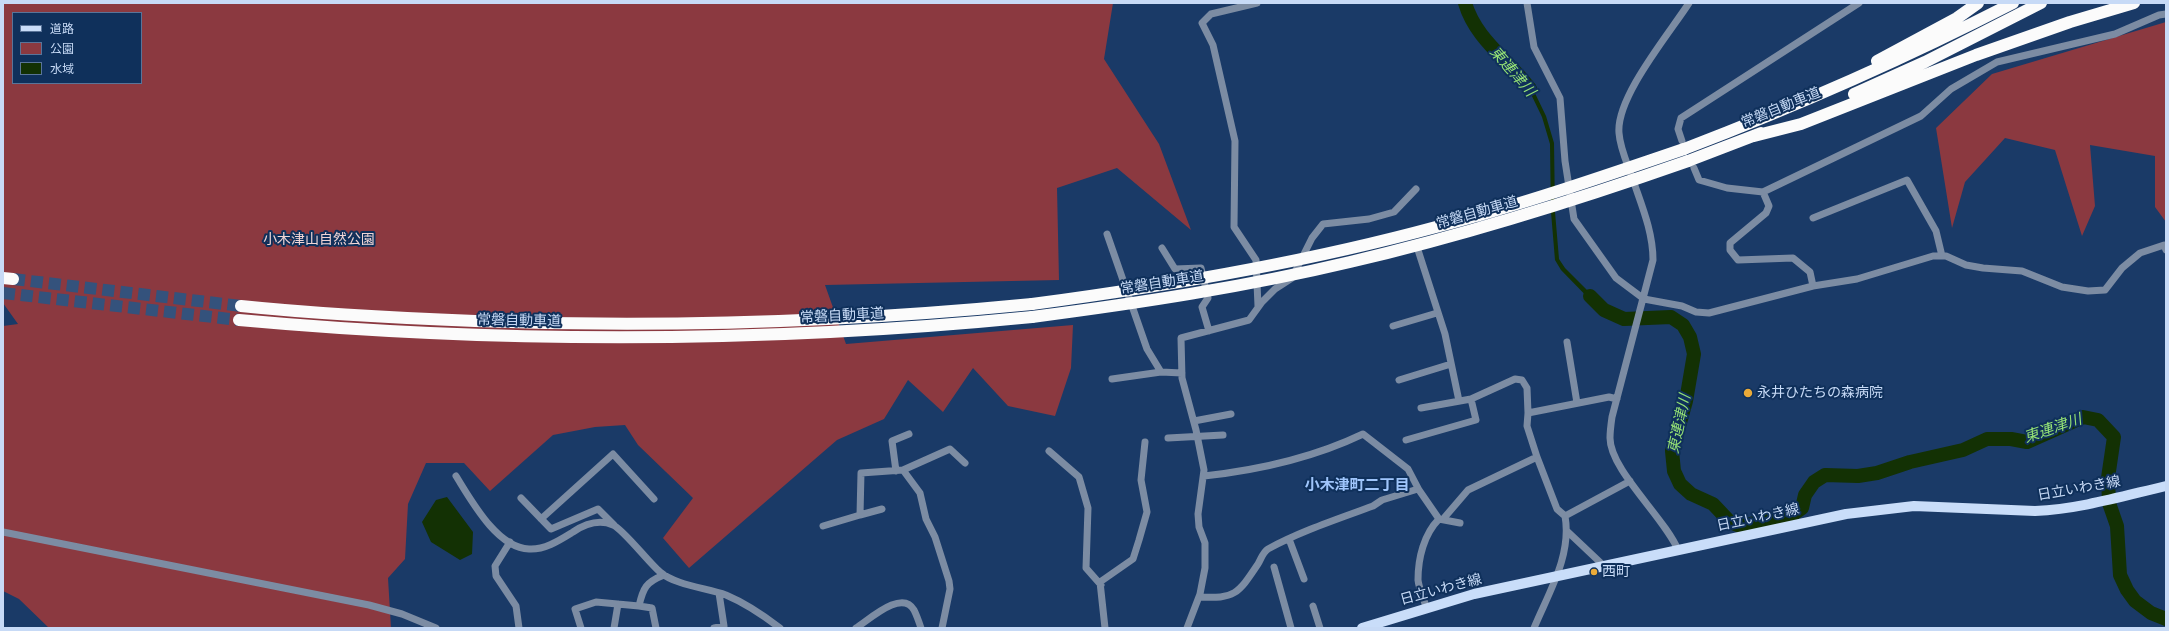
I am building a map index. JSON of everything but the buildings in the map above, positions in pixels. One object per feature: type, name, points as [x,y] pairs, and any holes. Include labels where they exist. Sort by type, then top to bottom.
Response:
[{"type":"highway","points":[[1795,105],[1957,18],[1978,3]]},
{"type":"highway","name":"常磐自動車道","points":[[241,306],[410,319],[528,323],[685,324],[878,317],[1032,304],[1122,292],[1236,273],[1346,250],[1523,203],[1795,105],[1896,61],[2013,3]]},
{"type":"highway","name":"常磐自動車道","points":[[239,320],[412,333],[531,337],[684,338],[880,329],[1032,317],[1124,305],[1238,286],[1349,262],[1527,215],[1691,165],[1754,136],[1901,73],[2041,3]]},
{"type":"highway","points":[[1754,136],[1801,124],[1976,55],[2070,22],[2134,3]]},
{"type":"main road","name":"日立いわき線","points":[[1362,628],[1426,607],[1556,576],[1846,514],[1893,507],[1937,506],[2035,512],[2073,508],[2166,486]]},
{"type":"street","points":[[1257,3],[1211,14],[1202,23],[1213,45],[1235,141],[1234,227],[1256,260],[1258,306]]},
{"type":"street","points":[[1527,3],[1534,47],[1560,98],[1565,161],[1574,219],[1616,278],[1643,302],[1682,306],[1696,312],[1709,313],[1813,286],[1856,279],[1933,256],[1946,256],[1966,265],[2022,271],[2062,287],[2088,291],[2105,290],[2122,268],[2140,253],[2164,245],[2166,250]]},
{"type":"street","points":[[1678,550],[1667,530],[1614,458],[1610,440],[1617,399],[1638,325],[1653,260],[1652,236],[1621,144],[1619,120],[1621,110],[1630,90],[1689,3]]},
{"type":"street","points":[[1683,145],[1678,129],[1681,118],[1859,3]]},
{"type":"street","points":[[1691,165],[1699,180],[1727,188],[1763,192],[1921,116],[1951,89],[1997,62],[2115,34],[2159,15],[2166,14]]},
{"type":"street","points":[[1813,218],[1907,180],[1936,231],[1942,256]]},
{"type":"street","points":[[1186,628],[1199,597],[1205,568],[1205,543],[1199,527],[1198,514],[1204,476],[1194,421],[1182,373],[1181,338],[1249,320],[1258,306],[1275,289],[1292,278],[1312,238],[1323,224],[1369,219],[1394,212],[1416,189]]},
{"type":"street","points":[[1763,192],[1769,206],[1766,213],[1730,243],[1730,250],[1738,260],[1793,258],[1810,272],[1813,286]]},
{"type":"street","points":[[1107,234],[1147,349],[1161,372]]},
{"type":"street","points":[[1162,248],[1175,270],[1201,268],[1208,298],[1202,307],[1209,331]]},
{"type":"street","points":[[1418,250],[1445,334],[1459,401]]},
{"type":"street","points":[[1393,326],[1438,313]]},
{"type":"street","points":[[1567,342],[1577,403]]},
{"type":"street","points":[[1399,380],[1451,364]]},
{"type":"street","points":[[1112,379],[1161,372],[1182,373]]},
{"type":"street","points":[[1421,408],[1471,399],[1515,379],[1522,380],[1527,388],[1528,413],[1526,426],[1536,457],[1557,509],[1565,516],[1568,532],[1563,556],[1556,576],[1534,628]]},
{"type":"street","points":[[1528,413],[1609,397],[1617,399]]},
{"type":"street","points":[[1406,440],[1476,420],[1471,399]]},
{"type":"street","points":[[1194,421],[1231,414]]},
{"type":"street","points":[[909,434],[892,441],[899,470],[920,493],[926,519],[935,537],[949,581],[950,589],[942,628]]},
{"type":"street","points":[[1204,476],[1239,472],[1298,459],[1337,447],[1363,434],[1408,469],[1418,489],[1442,518],[1460,523]]},
{"type":"street","points":[[1168,438],[1223,435]]},
{"type":"street","points":[[1105,628],[1100,582],[1133,560],[1147,512],[1141,480],[1145,442]]},
{"type":"street","points":[[860,516],[861,473],[899,470],[950,449],[965,463]]},
{"type":"street","points":[[1049,451],[1079,477],[1088,508],[1086,568],[1101,585]]},
{"type":"street","points":[[541,519],[613,454],[654,499]]},
{"type":"street","points":[[1426,607],[1418,581],[1421,554],[1430,528],[1442,518],[1468,490],[1536,457]]},
{"type":"street","points":[[456,476],[483,517],[510,542],[527,549],[535,549],[556,543],[586,524],[604,523],[614,525]]},
{"type":"street","points":[[1565,516],[1630,481]]},
{"type":"street","points":[[1199,597],[1227,597],[1235,592],[1244,584],[1266,550],[1289,539],[1373,506],[1382,500],[1418,489]]},
{"type":"street","points":[[521,498],[551,529],[598,509],[664,575],[678,582],[719,593],[759,612],[780,628]]},
{"type":"street","points":[[823,526],[882,509]]},
{"type":"street","points":[[3,532],[369,605],[402,614],[436,628]]},
{"type":"street","points":[[1568,532],[1604,566]]},
{"type":"street","points":[[1289,539],[1304,578]]},
{"type":"street","points":[[510,542],[495,566],[496,576],[516,606],[520,628]]},
{"type":"street","points":[[1274,567],[1291,628]]},
{"type":"street","points":[[639,606],[642,593],[650,580],[664,575]]},
{"type":"street","points":[[714,628],[724,626],[719,593]]},
{"type":"street","points":[[581,628],[575,609],[596,602],[652,608],[656,628]]},
{"type":"street","points":[[856,628],[891,605],[900,602],[908,604],[914,610],[921,628]]},
{"type":"street","points":[[614,628],[618,604]]},
{"type":"street","points":[[1313,606],[1320,628]]},
{"type":"green space","name":"小木津山自然公園","points":[[3,3],[1113,3],[1104,59],[1159,144],[1191,230],[1117,168],[1057,188],[1059,280],[825,285],[846,344],[1073,325],[1071,368],[1055,416],[1008,406],[973,368],[943,412],[908,380],[884,419],[837,440],[689,568],[663,538],[693,498],[638,445],[625,425],[595,427],[553,435],[490,491],[464,463],[426,463],[408,504],[405,559],[388,578],[391,628],[49,628],[19,599],[3,591],[3,326],[18,324],[3,303]]},
{"type":"green space","points":[[2166,22],[2166,222],[2155,207],[2155,156],[2090,145],[2095,206],[2082,236],[2055,150],[2005,138],[1965,182],[1952,228],[1936,128],[1992,74]]},
{"type":"water","points":[[1521,73],[1532,87],[1546,116],[1554,143],[1555,212],[1559,259],[1565,268],[1605,308],[1602,312],[1561,270],[1555,260],[1551,212],[1550,144],[1542,117],[1529,90],[1518,76]]},
{"type":"water","points":[[447,497],[473,532],[472,554],[460,560],[431,542],[422,522],[436,500]]},
{"type":"waterway","name":"東連津川","points":[[1465,3],[1470,16],[1485,39],[1530,89]]},
{"type":"waterway","name":"東連津川","points":[[1590,296],[1604,310],[1624,319],[1671,317],[1683,325],[1690,337],[1694,354],[1686,401],[1672,451],[1674,471],[1680,484],[1691,494],[1713,504],[1730,522],[1740,526],[1792,515],[1802,508],[1805,495],[1814,482],[1825,475],[1858,476],[1877,473],[1910,462],[1963,450],[1987,439],[2011,439],[2027,442],[2083,417],[2098,420],[2114,437],[2108,478],[2109,503],[2117,526],[2120,575],[2127,590],[2135,601],[2151,613],[2166,619]]},
{"type":"tunnel","points":[[13,279],[241,306]]},
{"type":"tunnel","points":[[3,293],[239,320]]},
{"type":"place","name":"永井ひたちの森病院","points":[[1748,393]]},
{"type":"place","name":"西町","points":[[1594,572]]},
{"type":"district","name":"小木津町二丁目","points":[[1357,486]]}]
